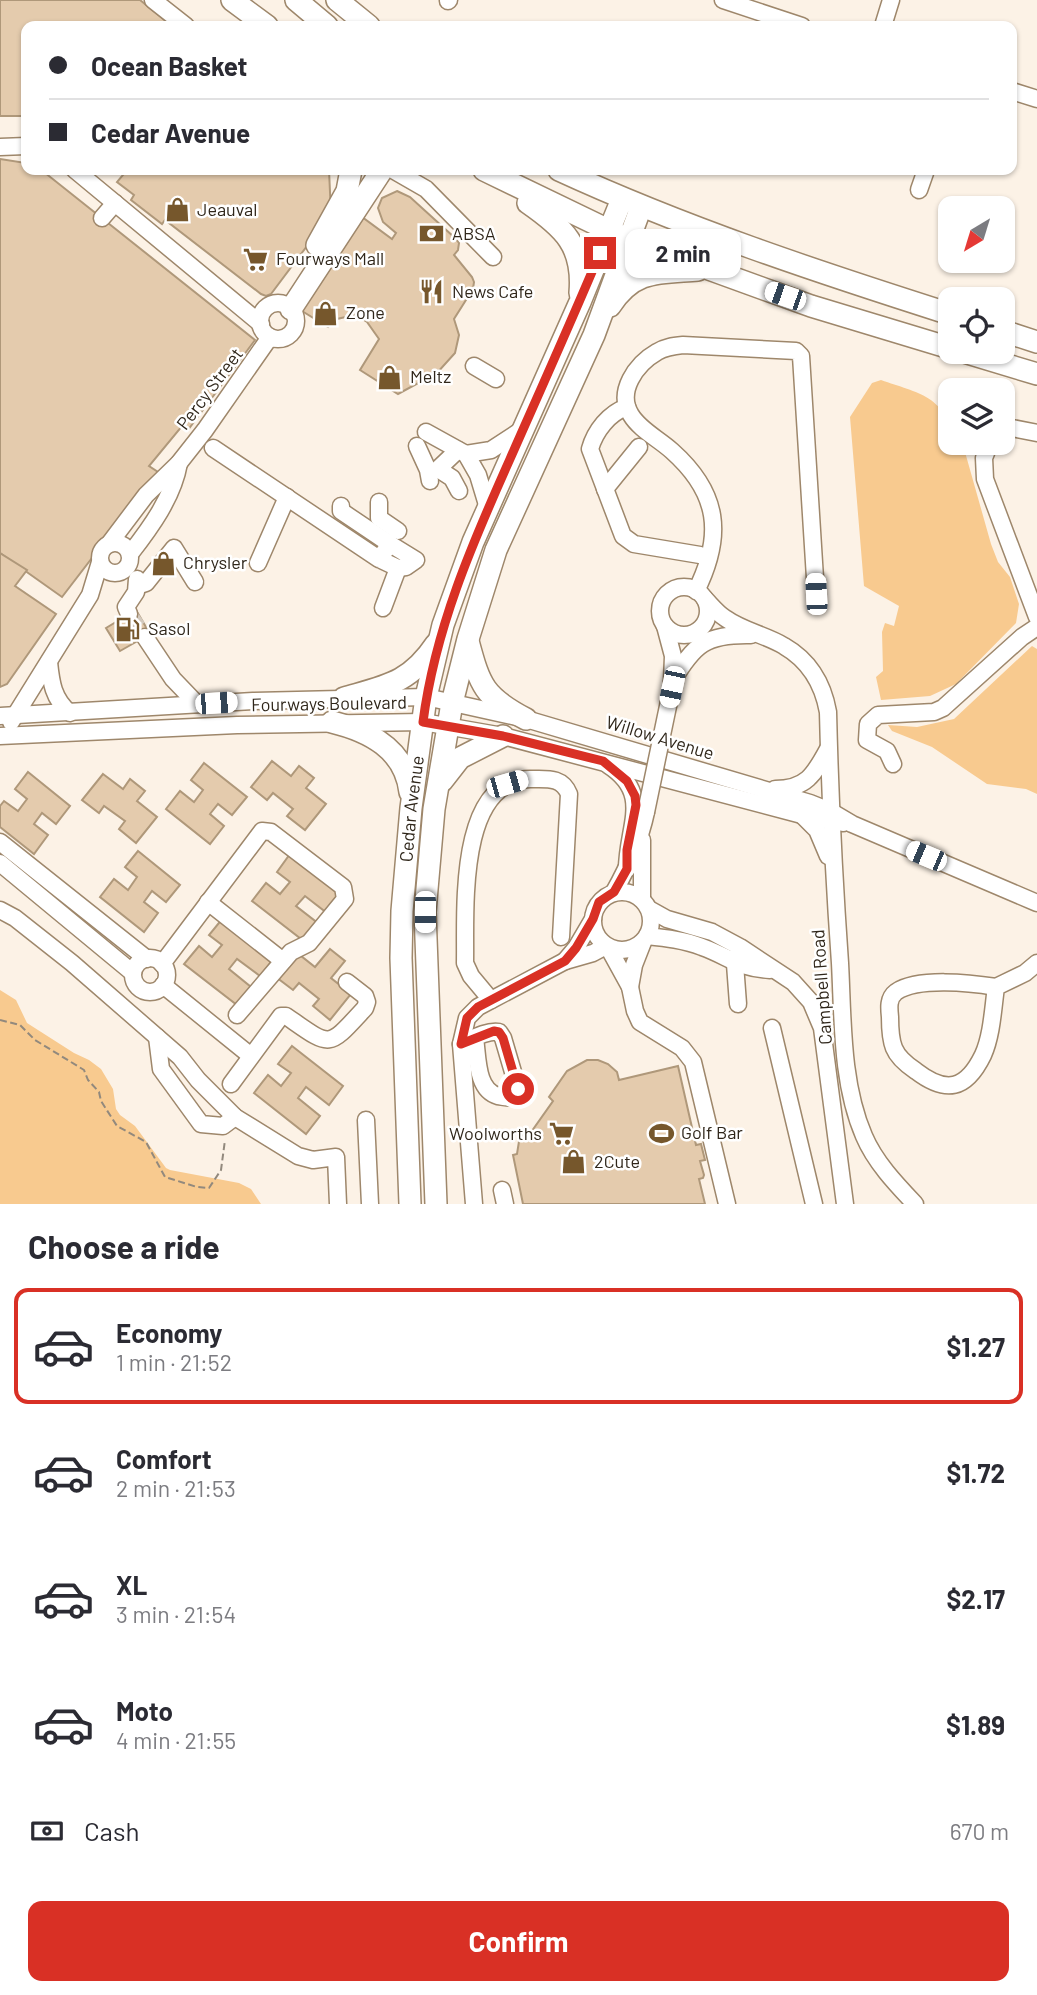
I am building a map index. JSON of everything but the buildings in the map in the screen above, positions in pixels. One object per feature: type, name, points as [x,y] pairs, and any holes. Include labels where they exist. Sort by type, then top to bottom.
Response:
[{"type":"main road","points":[[230,0],[245,21]]},
{"type":"main road","points":[[230,0],[260,21]]},
{"type":"main road","points":[[296,0],[321,21]]},
{"type":"main road","points":[[338,1],[363,21]]},
{"type":"main road","points":[[281,306],[343,200],[351,175]]},
{"type":"main road","points":[[281,306],[378,175]]},
{"type":"main road","points":[[489,175],[540,211],[566,234],[579,259],[582,274],[580,302]]},
{"type":"main road","points":[[492,175],[619,236],[811,306],[938,344]]},
{"type":"main road","points":[[570,175],[631,203],[827,275],[938,310]]},
{"type":"main road","name":"Cedar Avenue","points":[[437,1200],[425,912],[438,788],[452,703],[468,639],[496,550],[594,335],[619,236],[631,203]]},
{"type":"main road","name":"Cedar Avenue","points":[[410,1204],[401,958],[402,911],[411,808],[426,697],[443,625],[473,542],[580,302],[619,236]]},
{"type":"main road","points":[[594,335],[616,297],[631,282],[646,274],[707,269]]},
{"type":"main road","points":[[1015,335],[1037,342]]},
{"type":"main road","points":[[1004,364],[1037,374]]},
{"type":"main road","points":[[344,698],[404,679],[435,646],[443,625]]},
{"type":"main road","points":[[468,639],[481,681],[489,693],[501,705],[526,719]]},
{"type":"main road","points":[[332,722],[365,732],[395,755],[407,775],[411,808]]},
{"type":"main road","points":[[438,788],[460,758],[503,736]]},
{"type":"street","points":[[153,0],[180,21]]},
{"type":"street","points":[[723,0],[785,21]]},
{"type":"street","points":[[885,21],[891,0]]},
{"type":"street","points":[[1017,93],[1037,99]]},
{"type":"street","points":[[0,147],[21,146]]},
{"type":"street","points":[[81,175],[231,298],[265,330]]},
{"type":"street","points":[[402,175],[426,189],[494,257]]},
{"type":"street","points":[[919,190],[924,175]]},
{"type":"street","points":[[102,218],[115,203]]},
{"type":"street","points":[[197,292],[207,278]]},
{"type":"street","points":[[231,298],[281,306]]},
{"type":"street","name":"Percy Street","points":[[1,738],[7,716],[48,662],[90,595],[121,556],[119,529],[146,495],[179,463],[205,429],[265,330],[262,313],[281,306],[296,324],[291,334],[281,339],[265,330]]},
{"type":"street","points":[[565,961],[593,919],[599,902],[614,892],[627,869],[642,831],[679,655],[708,615],[701,595],[713,548],[711,504],[697,477],[685,463],[632,418],[626,407],[626,388],[634,375],[655,353],[682,345],[799,353],[804,382],[816,594]]},
{"type":"street","points":[[474,366],[496,379]]},
{"type":"street","points":[[626,407],[609,416],[590,449],[623,536],[634,544],[700,555]]},
{"type":"street","points":[[205,429],[221,447],[287,497],[379,559],[398,568],[406,567],[416,560],[379,518],[379,502]]},
{"type":"street","points":[[430,481],[421,439],[462,452],[491,450],[523,429]]},
{"type":"street","points":[[1015,429],[1037,433]]},
{"type":"street","points":[[605,489],[639,447]]},
{"type":"street","points":[[459,491],[452,478],[438,469],[462,452]]},
{"type":"street","points":[[462,452],[478,475],[488,508]]},
{"type":"street","points":[[985,455],[985,479],[1037,617]]},
{"type":"street","name":"Percy Street","points":[[90,595],[100,562],[106,571],[141,539],[162,508],[176,480],[179,463]]},
{"type":"street","points":[[258,563],[287,497]]},
{"type":"street","points":[[129,614],[126,607],[137,586],[135,573],[121,556],[156,500]]},
{"type":"street","points":[[341,506],[341,511],[348,518],[394,538]]},
{"type":"street","points":[[379,559],[394,538]]},
{"type":"street","points":[[137,586],[146,583],[174,548],[195,582]]},
{"type":"street","points":[[383,608],[398,568]]},
{"type":"street","points":[[82,572],[90,595]]},
{"type":"street","points":[[672,680],[673,656],[660,612],[664,598],[676,589],[684,587],[701,595]]},
{"type":"street","name":"Campbell Road","points":[[701,595],[724,618],[784,646],[819,680],[828,712],[830,816],[845,1050],[857,1117],[864,1138],[876,1158],[915,1204]]},
{"type":"street","name":"Campbell Road","points":[[666,626],[678,634],[712,626],[738,626]]},
{"type":"street","points":[[893,764],[887,751],[867,740],[868,724],[872,720],[878,715],[934,712],[943,708],[1022,637],[1037,627]]},
{"type":"street","points":[[672,680],[701,643],[721,636],[760,635]]},
{"type":"street","points":[[145,637],[173,678],[197,704]]},
{"type":"street","points":[[48,662],[55,695],[61,706],[70,713]]},
{"type":"street","points":[[161,707],[173,678]]},
{"type":"street","name":"Fourways Boulevard","points":[[7,716],[344,698],[426,697],[452,703]]},
{"type":"street","name":"Willow Avenue","points":[[452,703],[526,719],[765,790],[852,824],[1037,904]]},
{"type":"street","name":"Fourways Boulevard","points":[[1,738],[332,722],[423,722],[448,726]]},
{"type":"street","name":"Willow Avenue","points":[[448,726],[503,736],[603,761],[802,815],[830,816]]},
{"type":"street","points":[[765,790],[787,790],[806,782],[828,748]]},
{"type":"street","points":[[603,761],[627,781],[635,796],[627,869]]},
{"type":"street","points":[[491,1000],[471,976],[465,963],[466,872],[473,838],[486,804],[499,789],[526,778],[559,781],[569,794],[561,937]]},
{"type":"street","points":[[802,815],[812,824],[824,843],[834,878]]},
{"type":"street","points":[[133,973],[138,964],[154,961],[208,902],[262,831],[267,830],[343,887],[345,899],[309,943],[291,951],[237,1015]]},
{"type":"street","points":[[630,987],[634,965],[651,926],[646,904],[642,831]]},
{"type":"street","points":[[0,843],[69,908],[133,973],[136,984],[144,990],[154,991],[163,985],[167,974],[154,961],[69,908],[0,863]]},
{"type":"street","points":[[614,892],[624,891],[667,919],[712,932],[740,947],[793,982],[811,1002],[822,1028],[845,1204]]},
{"type":"street","points":[[208,902],[283,961]]},
{"type":"street","points":[[0,910],[15,918],[72,963],[180,1057],[230,1121],[298,1156],[313,1160],[367,1155]]},
{"type":"street","points":[[593,919],[598,938],[607,946],[630,987],[640,1022],[682,1048],[693,1062],[727,1204]]},
{"type":"street","points":[[474,1204],[467,1018],[478,1007],[565,961],[607,946],[626,950],[645,939],[702,947],[735,964],[772,970]]},
{"type":"street","points":[[738,1004],[735,964],[740,947]]},
{"type":"street","points":[[996,987],[984,1053],[969,1076],[959,1084],[940,1086],[908,1065],[895,1051],[890,1036],[889,1003],[898,991],[955,981],[996,987],[1025,973],[1037,963]]},
{"type":"street","points":[[231,1084],[281,1016],[286,1016],[325,1041],[337,1039],[366,1008],[365,996],[347,982]]},
{"type":"street","points":[[163,985],[251,1056]]},
{"type":"street","points":[[772,1028],[814,1204]]},
{"type":"street","points":[[158,1038],[161,1069],[198,1121],[205,1125],[230,1121]]},
{"type":"street","points":[[366,1120],[370,1204]]},
{"type":"street","points":[[336,1157],[338,1204]]},
{"type":"path","points":[[0,1020],[20,1025],[35,1040],[84,1070],[117,1126],[146,1142],[162,1173],[170,1180],[209,1188],[220,1170],[230,1121]]},
{"type":"shaded area","points":[[881,380],[919,393],[938,406],[938,455],[966,455],[991,544],[998,562],[1010,577],[1019,604],[1016,623],[956,684],[930,696],[881,700],[876,677],[883,671],[882,632],[885,623],[894,626],[899,606],[864,586],[850,417],[872,383]]},
{"type":"shaded area","points":[[1032,646],[1037,649],[1037,794],[1026,789],[987,784],[932,747],[892,731],[888,725],[917,727],[954,719]]},
{"type":"shaded area","points":[[0,990],[16,1000],[27,1023],[101,1069],[113,1089],[116,1109],[135,1126],[166,1168],[239,1183],[251,1189],[261,1204],[0,1204]]},
{"type":"tunnel","points":[[129,614],[145,637]]},
{"type":"place","name":"Jeauval","points":[[177,210]]},
{"type":"place","name":"ABSA","points":[[432,234]]},
{"type":"place","name":"Fourways Mall","points":[[256,259]]},
{"type":"place","name":"News Cafe","points":[[432,292]]},
{"type":"place","name":"Zone","points":[[326,313]]},
{"type":"place","name":"Meltz","points":[[390,377]]},
{"type":"place","name":"Chrysler","points":[[163,563]]},
{"type":"place","name":"Sasol","points":[[128,629]]},
{"type":"place","name":"Golf Bar","points":[[661,1133]]},
{"type":"place","name":"Woolworths","points":[[562,1134]]},
{"type":"place","name":"2Cute","points":[[574,1162]]},
{"type":"route","points":[[518,1089],[499,1032],[494,1031],[461,1044],[467,1018],[478,1007],[565,961],[576,948],[593,919],[599,902],[614,892],[627,869],[635,796],[627,781],[603,761],[503,736],[423,722],[426,697],[443,625],[473,542],[600,253]]}]
